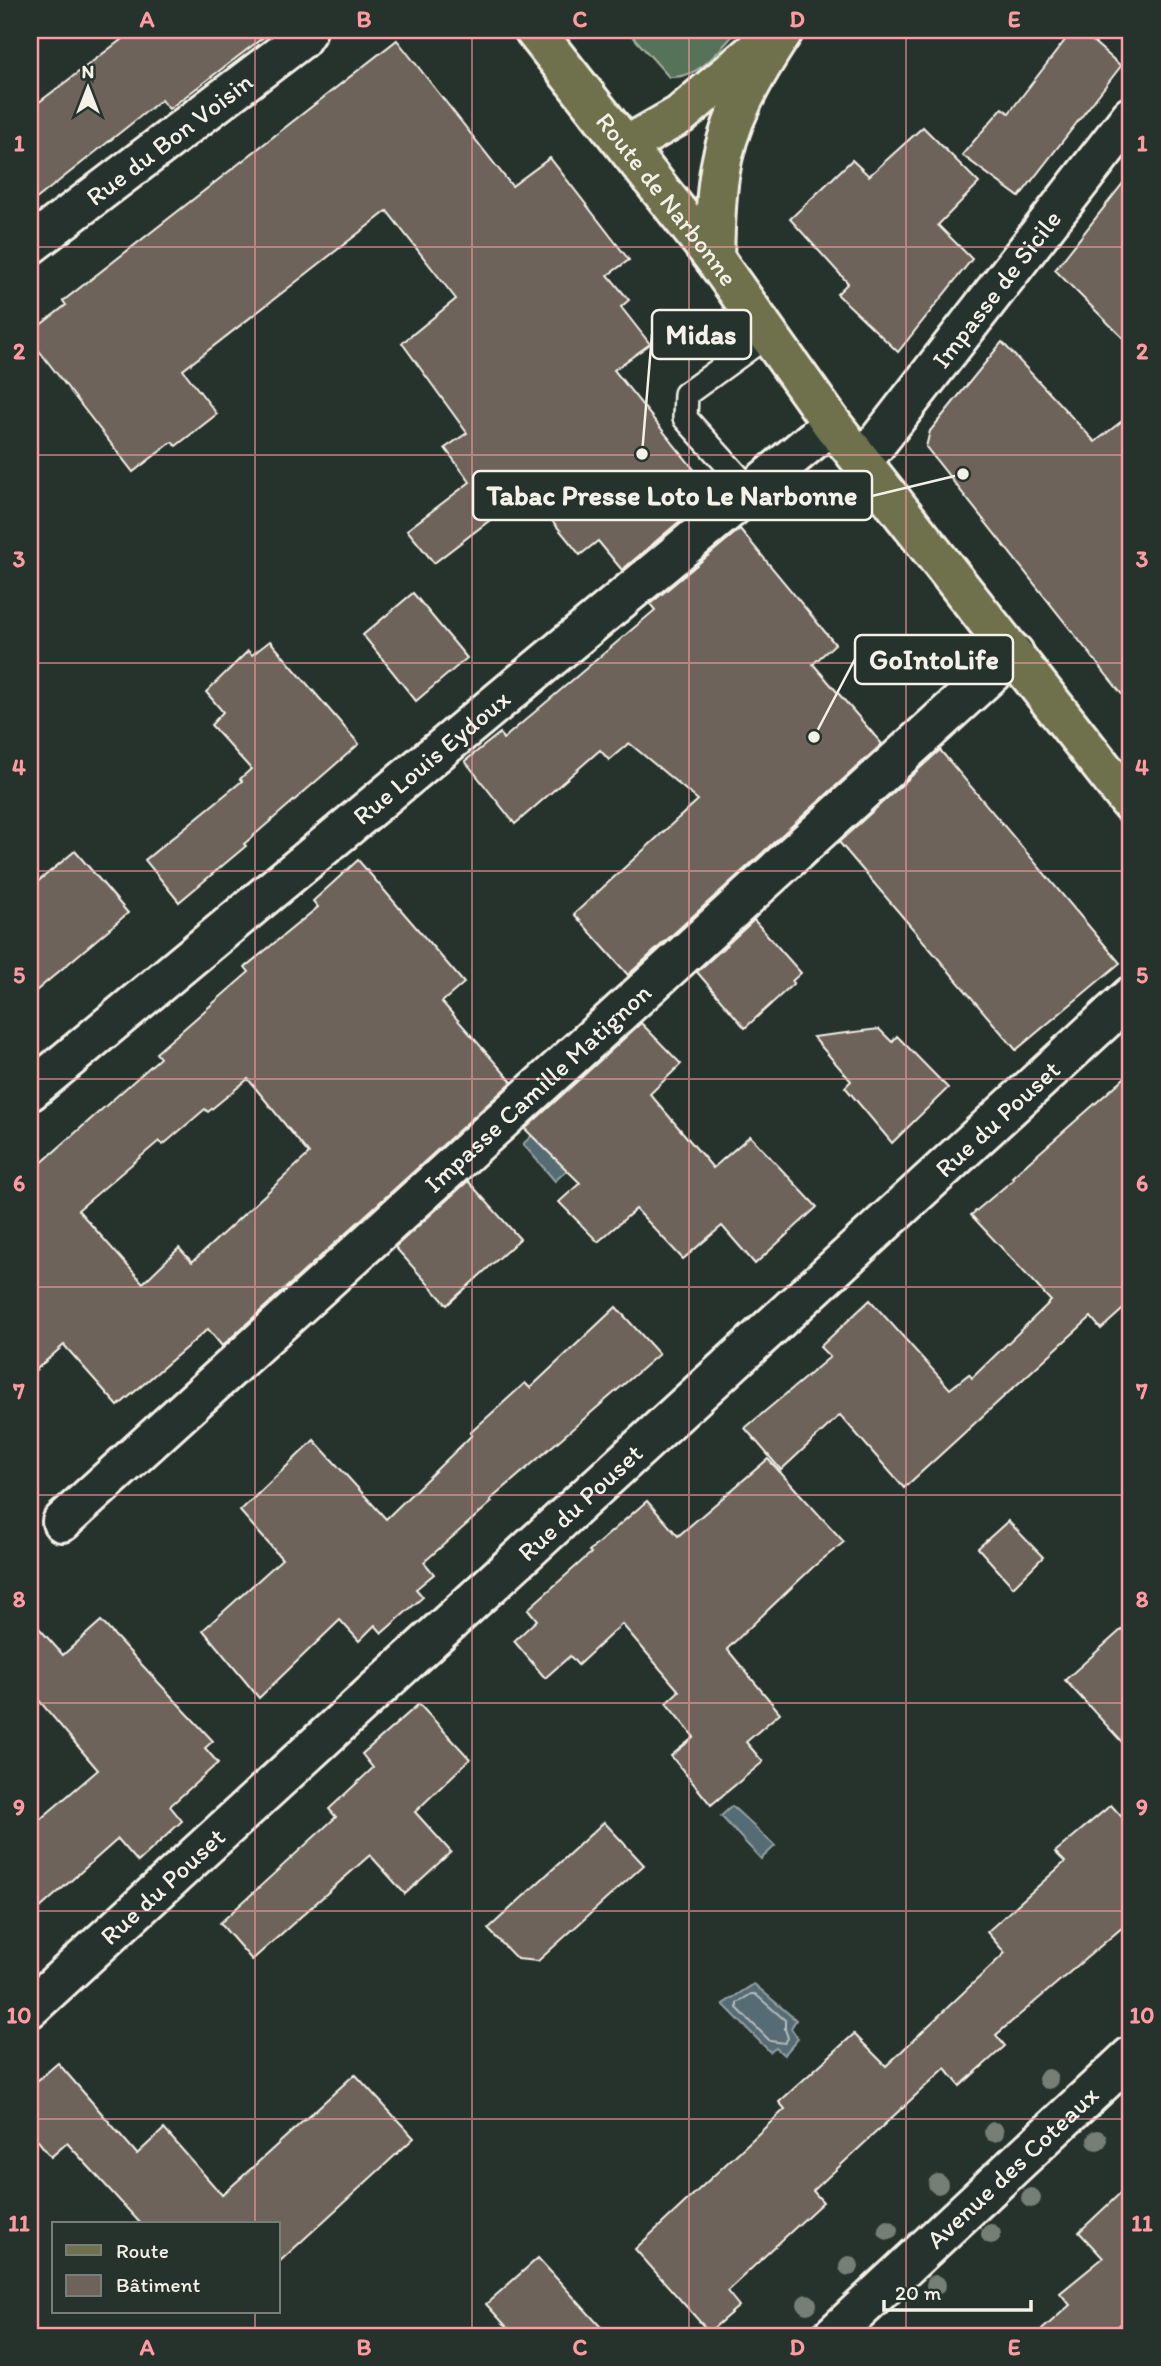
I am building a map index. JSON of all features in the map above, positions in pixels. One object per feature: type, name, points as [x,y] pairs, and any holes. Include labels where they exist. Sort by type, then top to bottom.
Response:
[{"type":"main road","name":"Route de Narbonne","points":[[534,30],[714,258],[832,424],[1131,804]]},
{"type":"main road","points":[[626,146],[680,115],[782,30]]},
{"type":"main road","points":[[714,258],[719,176],[731,127],[755,73],[782,30]]},
{"type":"street","name":"Rue du Bon Voisin","points":[[30,245],[301,39],[307,30]]},
{"type":"street","name":"Impasse de Sicile","points":[[862,462],[1131,116]]},
{"type":"street","name":"Rue Louis Eydoux","points":[[30,1091],[832,424]]},
{"type":"street","name":"Impasse Camille Matignon","points":[[62,1522],[1014,653]]},
{"type":"street","name":"Rue du Pouset","points":[[30,2008],[1131,996]]},
{"type":"street","name":"Avenue des Coteaux","points":[[832,2336],[1131,2056]]},
{"type":"lane","points":[[751,492],[685,418],[686,394],[769,334]]},
{"type":"green space","points":[[627,30],[738,30],[716,55],[699,69],[669,77]]},
{"type":"water","points":[[545,1123],[576,1162],[555,1181],[523,1144]]},
{"type":"water","points":[[732,1806],[775,1846],[761,1859],[721,1816]]},
{"type":"water","points":[[754,1984],[796,2020],[791,2028],[798,2039],[784,2055],[776,2048],[770,2052],[723,2004]]},
{"type":"building","points":[[134,30],[273,30],[169,109],[161,100],[30,204],[30,109]]},
{"type":"building","points":[[1073,30],[1080,30],[1121,66],[1019,197],[962,155],[1002,108],[1009,113]]},
{"type":"building","points":[[397,40],[512,186],[550,158],[629,260],[608,275],[629,300],[621,307],[650,344],[614,370],[713,493],[622,570],[598,541],[580,555],[528,491],[434,563],[407,530],[470,482],[445,448],[467,433],[402,343],[456,299],[387,211],[183,370],[217,414],[176,446],[172,442],[133,472],[30,339],[30,333],[66,305],[63,301]]},
{"type":"building","points":[[923,127],[979,183],[938,225],[972,259],[898,352],[837,294],[848,283],[790,219],[852,160],[869,176]]},
{"type":"building","points":[[1131,173],[1131,346],[1055,270]]},
{"type":"building","points":[[1002,342],[1095,442],[1131,414],[1131,706],[926,447],[930,431]]},
{"type":"building","points":[[740,529],[835,644],[813,664],[882,744],[628,975],[574,914],[698,800],[629,743],[609,760],[600,750],[515,824],[465,761],[500,733],[503,739],[655,610],[650,604]]},
{"type":"building","points":[[413,593],[467,658],[416,701],[363,635]]},
{"type":"building","points":[[270,641],[359,744],[244,844],[246,846],[179,902],[145,860],[242,781],[240,779],[251,769],[211,725],[223,712],[206,692],[248,651],[252,655]]},
{"type":"building","points":[[940,750],[1120,963],[1016,1050],[839,842]]},
{"type":"building","points":[[75,851],[128,913],[30,996],[30,888]]},
{"type":"building","points":[[358,860],[464,983],[442,1002],[512,1082],[222,1346],[208,1329],[118,1406],[64,1345],[30,1375],[30,1173],[160,1058],[156,1053],[249,972],[245,967],[318,907],[313,901]],"holes":[[[248,1079],[309,1154],[192,1262],[179,1248],[143,1283],[78,1210],[159,1141],[163,1145],[205,1109],[208,1112]]]},
{"type":"building","points":[[754,920],[801,973],[792,981],[794,983],[745,1028],[697,972]]},
{"type":"building","points":[[641,1023],[681,1064],[650,1094],[713,1168],[750,1136],[817,1207],[755,1264],[722,1226],[683,1259],[636,1209],[598,1242],[559,1202],[580,1183],[525,1129]]},
{"type":"building","points":[[879,1029],[892,1042],[897,1036],[948,1088],[892,1143],[845,1087],[851,1081],[813,1037]]},
{"type":"building","points":[[1131,1072],[1131,1302],[1101,1329],[1091,1317],[904,1488],[840,1415],[781,1470],[745,1428],[830,1357],[820,1347],[870,1300],[950,1389],[969,1374],[972,1378],[1051,1301],[971,1215]]},
{"type":"building","points":[[468,1181],[520,1239],[447,1305],[395,1247]]},
{"type":"building","points":[[616,1307],[659,1354],[490,1500],[492,1502],[424,1562],[434,1574],[416,1589],[423,1597],[382,1633],[375,1625],[359,1641],[340,1620],[259,1698],[203,1630],[282,1559],[240,1511],[314,1440],[386,1519],[472,1435],[470,1433],[525,1383],[530,1388]]},
{"type":"building","points":[[768,1459],[844,1542],[813,1567],[727,1649],[780,1713],[746,1742],[763,1762],[711,1805],[671,1756],[694,1737],[666,1703],[679,1691],[622,1624],[578,1665],[570,1656],[545,1678],[514,1641],[537,1620],[528,1609],[647,1501],[678,1536]]},
{"type":"building","points":[[1008,1521],[1043,1557],[1013,1587],[978,1548]]},
{"type":"building","points":[[30,1618],[63,1655],[101,1621],[213,1741],[205,1748],[218,1763],[170,1806],[182,1821],[138,1862],[118,1839],[30,1917],[30,1828],[98,1770],[30,1690]]},
{"type":"building","points":[[1131,1621],[1131,1752],[1065,1680]]},
{"type":"building","points":[[419,1704],[470,1759],[415,1812],[451,1852],[405,1894],[370,1855],[252,1960],[220,1923],[336,1817],[329,1809],[373,1768],[362,1754]]},
{"type":"building","points":[[1111,1805],[1131,1827],[1131,1920],[996,2035],[1005,2046],[960,2086],[945,2068],[813,2191],[823,2202],[727,2291],[739,2306],[709,2332],[635,2249],[785,2109],[779,2102],[854,2034],[886,2066],[1005,1953],[987,1932],[1065,1862],[1055,1852]]},
{"type":"building","points":[[604,1822],[644,1865],[538,1961],[517,1959],[488,1929]]},
{"type":"building","points":[[58,2063],[137,2154],[164,2129],[222,2195],[355,2074],[414,2138],[280,2261],[280,2222],[139,2222],[67,2143],[51,2157],[30,2131],[30,2087]]},
{"type":"building","points":[[1131,2183],[1131,2315],[1107,2336],[1035,2336],[1070,2305],[1060,2293],[1103,2258],[1079,2232]]},
{"type":"building","points":[[538,2258],[609,2336],[515,2336],[486,2304]]},
{"type":"place","name":"Midas","points":[[642,454]]},
{"type":"place","name":"Tabac Presse Loto Le Narbonne","points":[[963,474]]},
{"type":"place","name":"GoIntoLife","points":[[814,737]]}]
